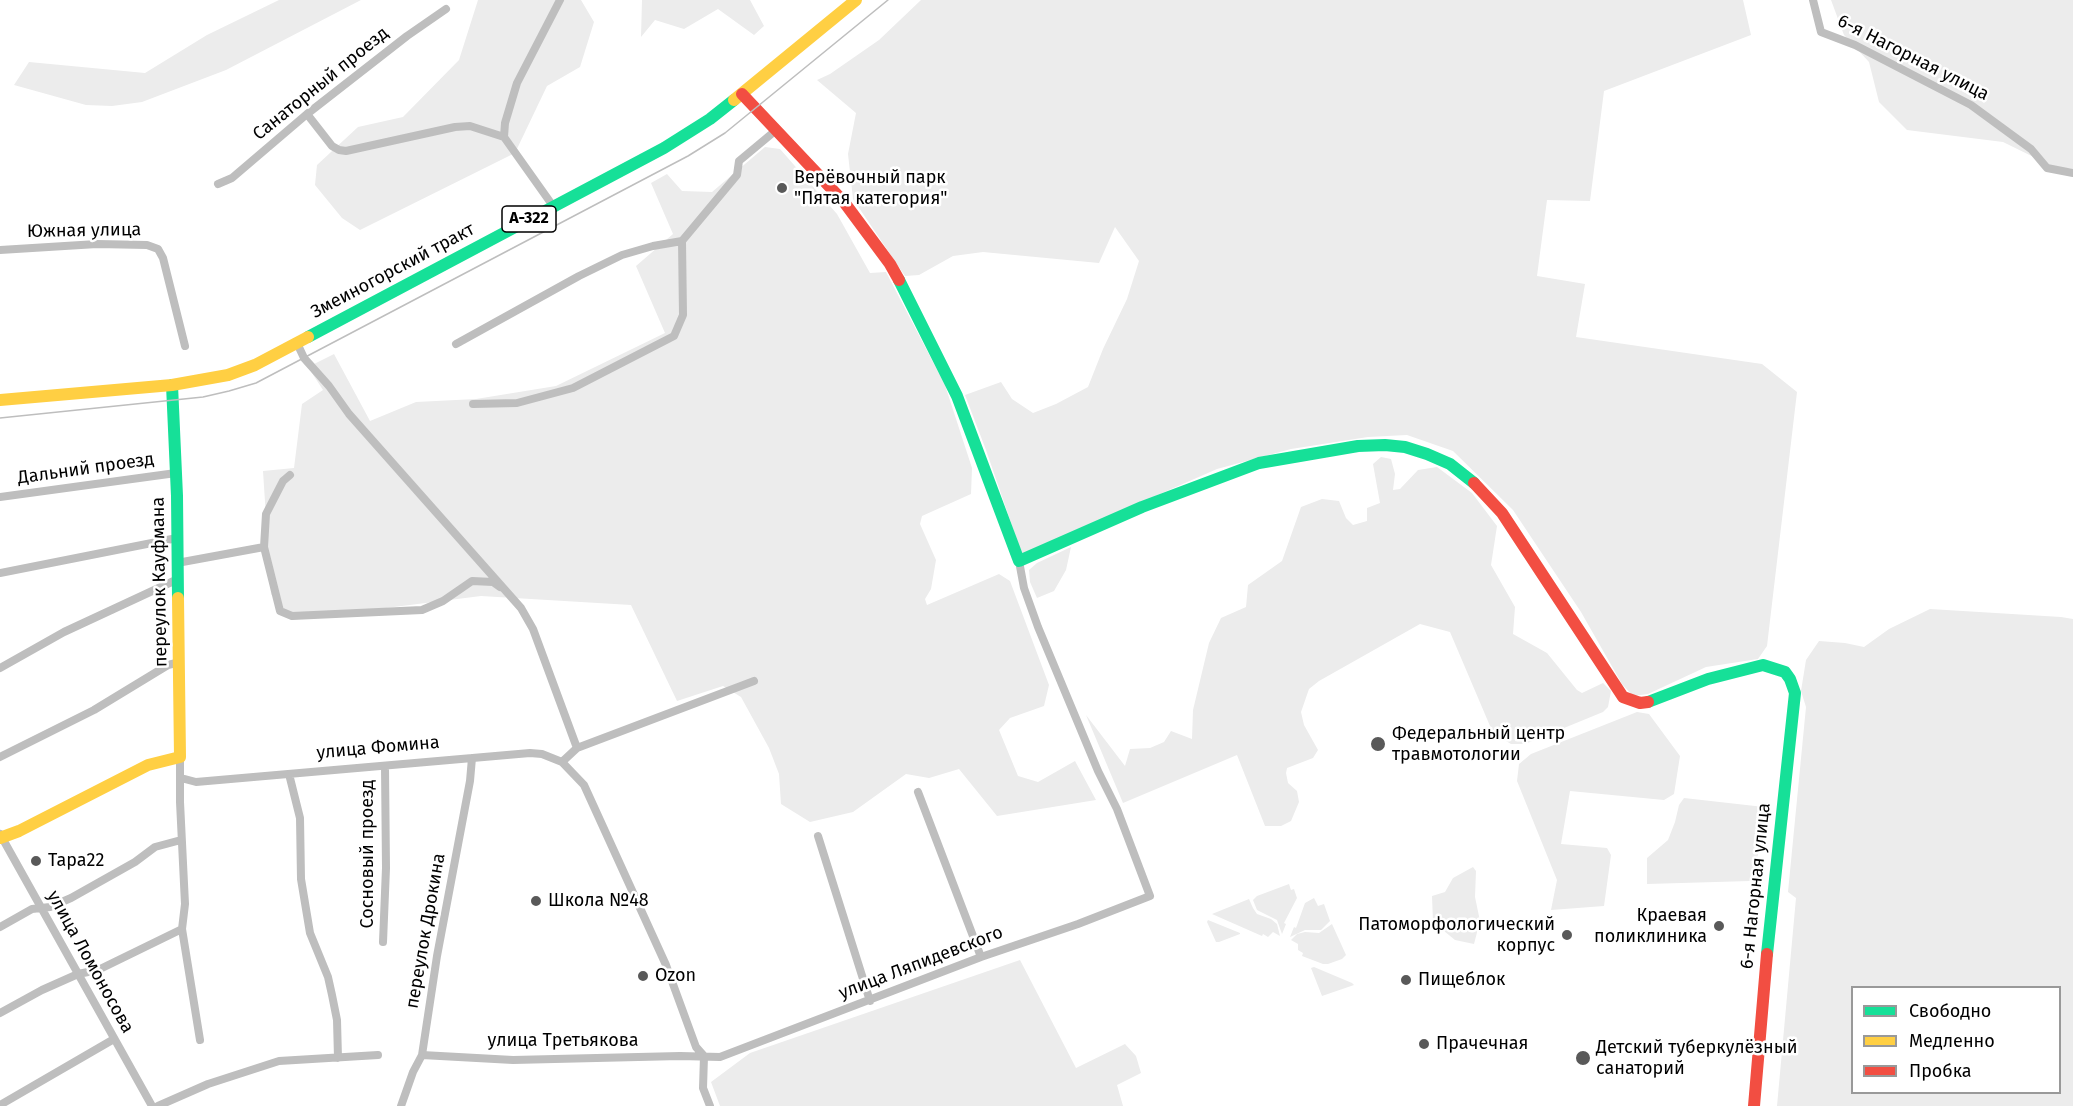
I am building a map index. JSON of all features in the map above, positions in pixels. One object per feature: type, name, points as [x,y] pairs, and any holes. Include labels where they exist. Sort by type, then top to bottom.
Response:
[{"type":"main road","name":"Змеиногорский тракт","points":[[172,385],[228,375],[255,365],[664,148],[710,119],[856,0]]},
{"type":"main road","points":[[742,94],[855,216],[890,264],[957,396],[1019,561]]},
{"type":"main road","name":"А-322","points":[[0,400],[172,385]]},
{"type":"main road","name":"переулок Кауфмана","points":[[172,385],[176,473],[180,757]]},
{"type":"main road","name":"6-я Нагорная улица","points":[[1019,561],[1142,507],[1232,472],[1259,464],[1358,446],[1405,447],[1450,464],[1479,487],[1502,513],[1623,697],[1640,703],[1648,702],[1708,679],[1762,665],[1785,672],[1791,679],[1795,693],[1773,886],[1754,1106]]},
{"type":"main road","points":[[1,837],[20,831],[148,765],[180,757]]},
{"type":"street","points":[[504,137],[505,123],[517,83],[560,0]]},
{"type":"street","name":"6-я Нагорная улица","points":[[1813,0],[1821,32],[1855,45],[1971,105],[2031,148],[2047,168],[2073,173]]},
{"type":"street","name":"Санаторный проезд","points":[[218,184],[232,178],[307,114],[407,36],[446,9]]},
{"type":"street","points":[[307,114],[332,146],[346,151],[455,127],[470,126],[504,137],[553,206]]},
{"type":"street","points":[[456,344],[579,276],[622,255],[682,241],[737,175],[739,161],[775,131]]},
{"type":"street","points":[[473,404],[517,403],[573,388],[674,336],[683,315],[682,241]]},
{"type":"street","name":"Южная улица","points":[[0,250],[97,244],[147,245],[158,249],[163,258],[185,346]]},
{"type":"street","points":[[297,344],[304,358],[349,414],[521,608],[533,629],[577,748]]},
{"type":"street","name":"Дальний проезд","points":[[0,497],[176,473]]},
{"type":"street","points":[[290,475],[283,481],[266,514],[264,547],[280,611],[292,616],[422,610],[443,601],[472,581],[493,582],[503,588]]},
{"type":"street","points":[[0,573],[177,538]]},
{"type":"street","points":[[177,563],[264,547]]},
{"type":"street","name":"улица Ляпидевского","points":[[704,1056],[720,1058],[981,957],[1078,924],[1150,896],[1117,810],[1098,771],[1038,627],[1024,588],[1019,561]]},
{"type":"street","points":[[0,668],[64,632],[178,579]]},
{"type":"street","points":[[0,757],[94,710],[168,665],[180,662]]},
{"type":"street","points":[[710,1106],[703,1088],[704,1056],[696,1047],[666,965],[584,785],[562,762],[577,748],[754,681]]},
{"type":"street","name":"улица Фомина","points":[[182,778],[196,782],[530,753],[542,754],[562,762]]},
{"type":"street","name":"переулок Кауфмана","points":[[180,757],[185,904],[182,929],[200,1040]]},
{"type":"street","name":"переулок Дрокина","points":[[401,1106],[413,1072],[422,1055],[437,956],[470,781],[472,758]]},
{"type":"street","name":"Сосновый проезд","points":[[383,942],[386,868],[385,767]]},
{"type":"street","points":[[289,774],[300,818],[301,879],[310,933],[328,977],[337,1020],[338,1058]]},
{"type":"street","points":[[918,792],[981,957]]},
{"type":"street","points":[[818,836],[870,1001]]},
{"type":"street","name":"улица Ломоносова","points":[[1,837],[152,1106]]},
{"type":"street","points":[[0,927],[32,909],[50,907],[71,898],[135,862],[155,847],[182,840]]},
{"type":"street","points":[[0,1013],[42,990],[78,974],[98,970],[182,929]]},
{"type":"street","points":[[0,1105],[114,1039]]},
{"type":"street","points":[[158,1106],[208,1084],[279,1061],[378,1055]]},
{"type":"street","name":"улица Третьякова","points":[[422,1055],[513,1059],[704,1056]]},
{"type":"shaded area","points":[[279,0],[361,0],[226,70],[142,102],[112,106],[86,105],[14,85],[29,62],[145,73],[207,35]]},
{"type":"shaded area","points":[[478,0],[581,0],[594,22],[580,67],[547,86],[515,153],[360,230],[342,218],[315,185],[317,165],[358,127],[403,117],[459,60]]},
{"type":"shaded area","points":[[642,0],[750,0],[764,26],[754,35],[718,9],[684,29],[655,20],[641,37]]},
{"type":"shaded area","points":[[921,0],[1743,0],[1751,35],[1604,91],[1590,201],[1547,200],[1537,276],[1585,284],[1576,337],[1762,364],[1797,392],[1767,646],[1758,659],[1706,667],[1648,694],[1633,696],[1622,684],[1581,612],[1513,510],[1453,451],[1407,435],[1368,437],[1291,449],[1217,469],[1023,554],[965,395],[1001,382],[1012,399],[1033,413],[1088,387],[1127,299],[1139,261],[1115,227],[1099,263],[983,252],[953,256],[919,275],[905,276],[853,199],[848,154],[856,113],[817,80],[830,74],[879,40]]},
{"type":"shaded area","points":[[1831,0],[2073,0],[2073,169],[2054,167],[2003,142],[1907,130],[1879,102],[1869,62],[1844,35]]},
{"type":"shaded area","points":[[765,147],[780,149],[837,214],[870,273],[886,272],[945,385],[972,468],[971,494],[922,516],[920,524],[936,560],[931,589],[925,599],[927,605],[999,574],[1010,581],[1049,685],[1044,706],[1010,718],[999,730],[1018,776],[1038,782],[1075,761],[1096,800],[997,816],[959,769],[929,778],[906,774],[853,812],[810,822],[781,804],[779,774],[769,748],[741,697],[723,686],[677,701],[631,605],[481,596],[291,620],[271,594],[263,471],[294,468],[302,404],[323,390],[308,367],[334,354],[370,421],[416,402],[476,399],[556,386],[665,333],[636,266],[673,234],[651,183],[667,174],[682,191],[712,192]]},
{"type":"shaded area","points":[[1381,457],[1391,459],[1395,474],[1393,490],[1400,489],[1418,470],[1437,467],[1472,493],[1497,526],[1491,565],[1515,607],[1513,634],[1547,653],[1582,693],[1603,683],[1611,691],[1608,707],[1603,712],[1525,744],[1511,744],[1493,733],[1450,632],[1420,624],[1319,681],[1309,689],[1301,712],[1304,725],[1318,750],[1313,758],[1287,768],[1288,783],[1297,791],[1299,802],[1291,821],[1281,826],[1265,826],[1237,755],[1123,803],[1086,715],[1125,766],[1130,749],[1150,748],[1164,742],[1171,731],[1192,739],[1193,710],[1209,643],[1221,618],[1246,607],[1248,585],[1282,561],[1301,507],[1322,499],[1339,501],[1346,518],[1353,525],[1367,521],[1367,508],[1380,503],[1373,464]]},
{"type":"shaded area","points":[[1071,547],[1066,570],[1054,591],[1037,598],[1030,582],[1029,570],[1037,563]]},
{"type":"shaded area","points":[[1930,609],[2073,619],[2073,1106],[1777,1106],[1796,898],[1788,892],[1806,707],[1801,691],[1806,660],[1819,641],[1864,647],[1889,629]]},
{"type":"shaded area","points":[[1637,712],[1649,714],[1680,756],[1674,794],[1664,800],[1570,791],[1561,844],[1607,848],[1611,855],[1604,906],[1551,910],[1557,880],[1517,781],[1519,764],[1531,754]]},
{"type":"shaded area","points":[[1684,798],[1764,807],[1758,855],[1750,881],[1647,884],[1647,858],[1668,840],[1679,805]]},
{"type":"shaded area","points":[[1473,867],[1476,871],[1475,897],[1480,921],[1474,944],[1455,940],[1433,922],[1432,896],[1445,892],[1453,878]]},
{"type":"shaded area","points":[[1289,884],[1291,890],[1294,889],[1297,898],[1284,923],[1286,924],[1282,934],[1277,920],[1257,910],[1253,900],[1257,896]]},
{"type":"shaded area","points":[[1314,898],[1318,906],[1324,904],[1330,921],[1321,930],[1305,930],[1290,937],[1294,927],[1296,928],[1305,903]]},
{"type":"shaded area","points":[[1249,899],[1257,914],[1277,924],[1280,936],[1273,932],[1268,937],[1263,934],[1262,936],[1212,914]]},
{"type":"shaded area","points":[[1208,920],[1240,933],[1240,934],[1216,942]]},
{"type":"shaded area","points":[[1332,924],[1346,955],[1342,959],[1323,964],[1302,956],[1303,953],[1298,950],[1298,944],[1291,940],[1297,934],[1305,932],[1319,933]]},
{"type":"shaded area","points":[[1020,960],[1076,1068],[1125,1044],[1136,1056],[1141,1073],[1117,1085],[1123,1106],[720,1106],[711,1082],[750,1053]]},
{"type":"shaded area","points":[[1314,967],[1354,985],[1322,996],[1311,968]]},
{"type":"tram line","points":[[0,418],[203,397],[256,383],[688,156],[725,133],[888,0]]},
{"type":"traffic: fast","points":[[308,337],[664,148],[710,119],[734,100]]},
{"type":"traffic: fast","points":[[899,280],[957,396],[1019,561],[1142,507],[1259,463],[1358,446],[1405,447],[1427,454],[1450,464],[1474,483]]},
{"type":"traffic: fast","points":[[172,385],[177,496],[178,598]]},
{"type":"traffic: fast","points":[[1648,702],[1708,679],[1763,665],[1785,672],[1790,679],[1795,693],[1767,954]]},
{"type":"traffic: slow","points":[[734,100],[856,0]]},
{"type":"traffic: slow","points":[[0,400],[172,385],[228,375],[255,365],[308,337]]},
{"type":"traffic: slow","points":[[0,838],[19,831],[148,765],[180,757],[178,598]]},
{"type":"traffic: jam","points":[[742,94],[844,202],[890,264],[899,280]]},
{"type":"traffic: jam","points":[[1474,483],[1502,513],[1623,697],[1640,703],[1648,702]]},
{"type":"traffic: jam","points":[[1754,1106],[1767,954]]},
{"type":"place","name":"Верёвочный парк \"Пятая категория\"","points":[[782,188]]},
{"type":"place","name":"Федеральный центр травмотологии","points":[[1378,744]]},
{"type":"place","name":"Тара22","points":[[36,861]]},
{"type":"place","name":"Школа №48","points":[[536,901]]},
{"type":"place","name":"Краевая поликлиника","points":[[1719,926]]},
{"type":"place","name":"Патоморфологический корпус","points":[[1567,935]]},
{"type":"place","name":"Ozon","points":[[643,976]]},
{"type":"place","name":"Пищеблок","points":[[1406,980]]},
{"type":"place","name":"Прачечная","points":[[1424,1044]]},
{"type":"place","name":"Детский туберкулёзный санаторий","points":[[1583,1058]]}]
